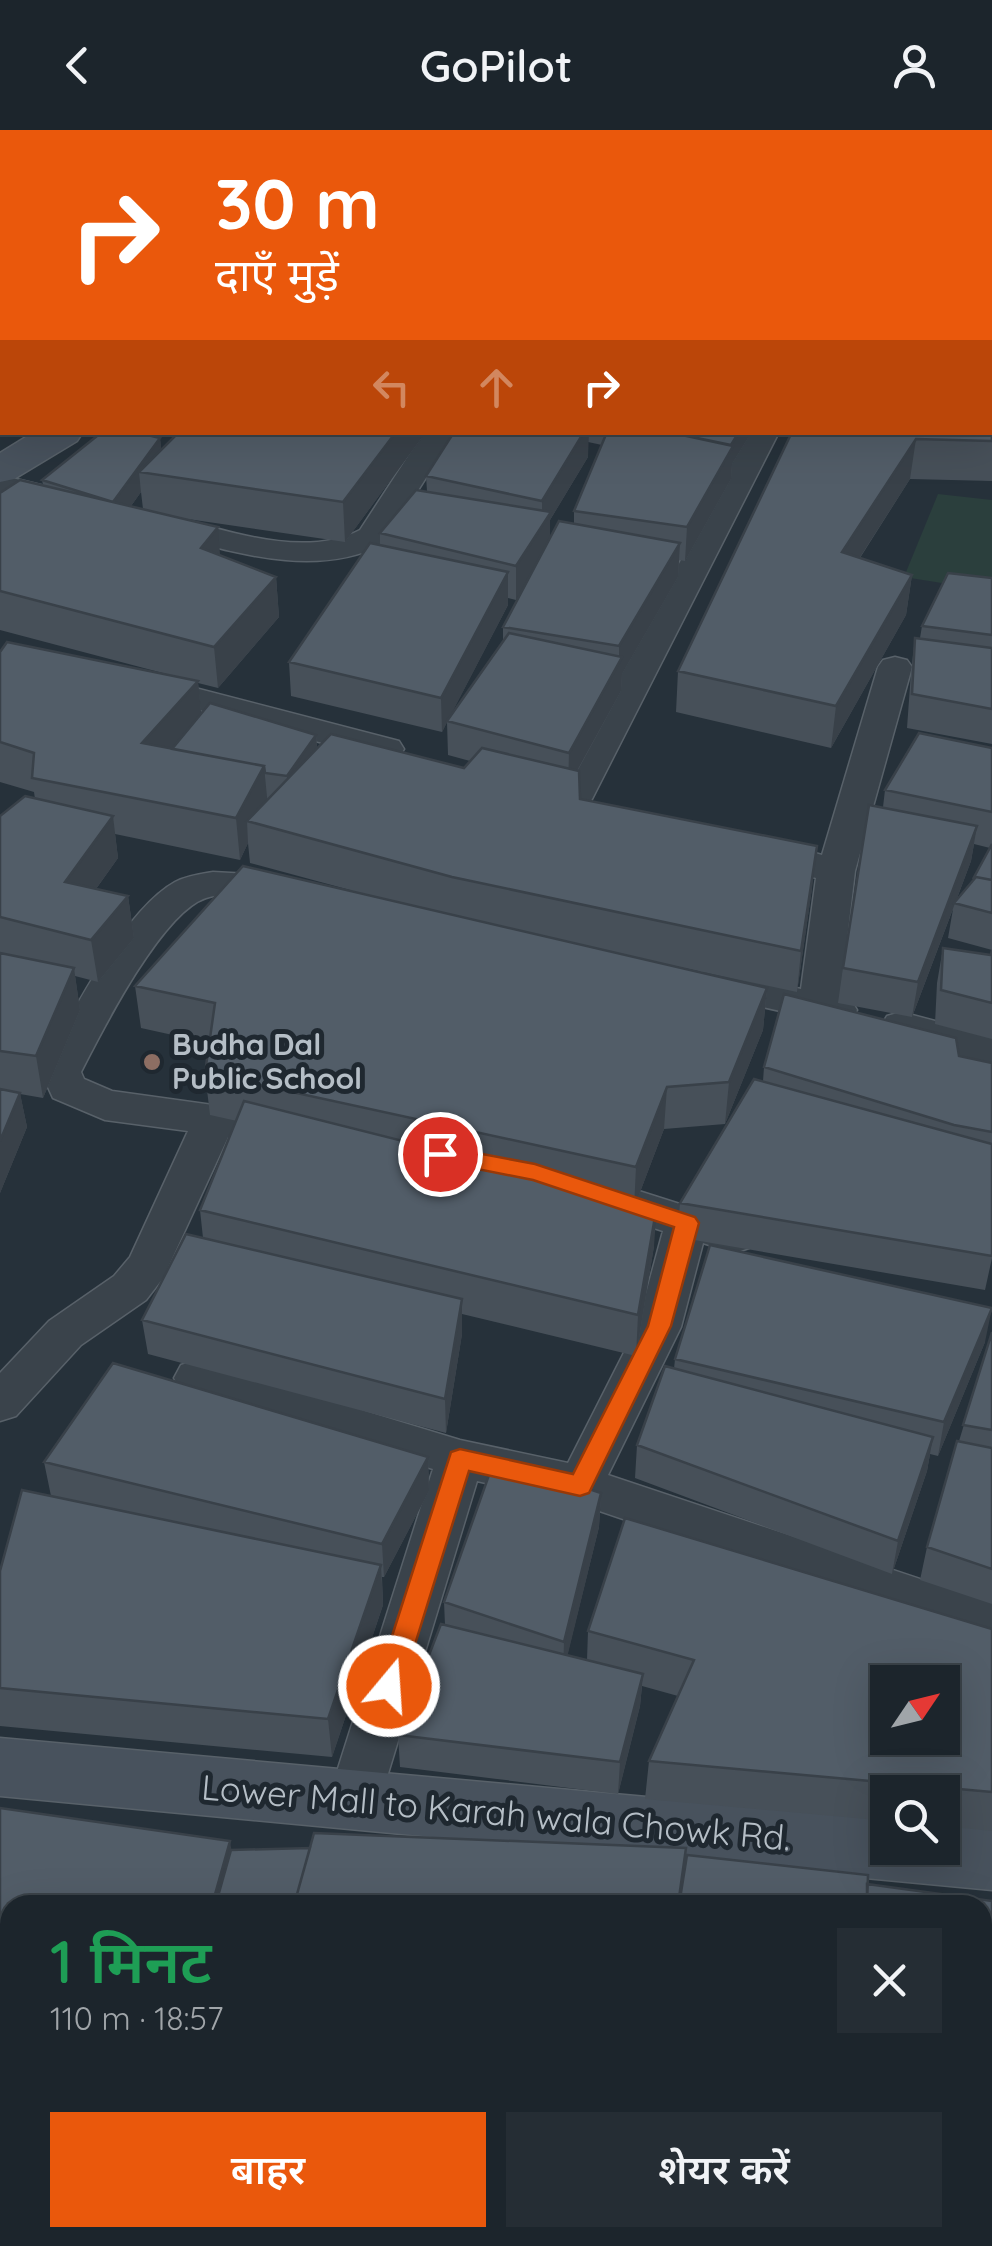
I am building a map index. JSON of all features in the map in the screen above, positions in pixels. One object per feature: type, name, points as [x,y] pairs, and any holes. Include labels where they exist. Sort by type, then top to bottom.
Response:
[{"type":"main road","points":[[0,470],[58,435]]},
{"type":"main road","name":"Lower Mall to Karah wala Chowk Rd.","points":[[0,1767],[992,1859]]},
{"type":"street","points":[[133,517],[228,539],[309,552],[357,549],[372,537],[438,435]]},
{"type":"street","points":[[574,799],[762,435]]},
{"type":"street","points":[[0,485],[95,508]]},
{"type":"street","points":[[819,1005],[836,871],[895,666]]},
{"type":"street","points":[[115,677],[421,758]]},
{"type":"street","points":[[536,788],[612,809]]},
{"type":"street","points":[[724,840],[836,871]]},
{"type":"street","points":[[317,901],[218,884],[194,888],[172,900],[91,982],[62,1072],[67,1088],[105,1106],[327,1136]]},
{"type":"street","points":[[664,973],[819,1005],[992,1050]]},
{"type":"street","points":[[0,1403],[65,1333],[130,1288],[148,1266],[214,1121]]},
{"type":"street","points":[[570,1184],[687,1223],[767,1244]]},
{"type":"street","points":[[580,1486],[660,1326],[687,1223]]},
{"type":"street","points":[[197,1378],[460,1459],[580,1486],[992,1624]]},
{"type":"street","points":[[354,1800],[460,1459]]},
{"type":"green space","points":[[938,494],[992,500],[992,591],[904,577]]},
{"type":"building","points":[[98,435],[160,438],[113,502],[42,480]]},
{"type":"building","points":[[176,435],[394,435],[343,502],[139,472]]},
{"type":"building","points":[[452,435],[582,435],[542,501],[426,476]]},
{"type":"building","points":[[606,435],[682,435],[733,446],[687,527],[574,511]]},
{"type":"building","points":[[683,435],[737,435],[731,445]]},
{"type":"building","points":[[791,435],[992,435],[992,441],[916,439],[842,552],[912,575],[836,706],[678,671]]},
{"type":"building","points":[[20,480],[218,527],[201,548],[276,577],[214,647],[0,591],[0,493]]},
{"type":"building","points":[[416,490],[551,512],[516,566],[380,533]]},
{"type":"building","points":[[559,521],[680,543],[619,646],[503,627]]},
{"type":"building","points":[[370,543],[508,572],[441,698],[289,662]]},
{"type":"building","points":[[948,573],[992,578],[992,635],[922,626]]},
{"type":"building","points":[[509,633],[622,657],[569,753],[447,721]]},
{"type":"building","points":[[915,638],[992,648],[992,709],[912,694]]},
{"type":"building","points":[[7,642],[198,681],[142,743],[264,766],[236,818],[32,778],[34,753],[0,742],[0,652]]},
{"type":"building","points":[[210,703],[316,735],[287,776],[265,773],[264,766],[172,749]]},
{"type":"building","points":[[919,733],[992,748],[992,812],[885,790]]},
{"type":"building","points":[[331,734],[464,768],[482,748],[579,771],[580,799],[817,846],[801,951],[452,877],[247,821]]},
{"type":"building","points":[[25,796],[113,816],[65,882],[128,896],[91,940],[0,917],[0,816]]},
{"type":"building","points":[[869,805],[977,826],[918,982],[843,968]]},
{"type":"building","points":[[992,844],[992,880],[973,879]]},
{"type":"building","points":[[243,866],[767,988],[729,1082],[667,1087],[636,1167],[205,1073],[215,1003],[135,986]]},
{"type":"building","points":[[976,877],[992,880],[992,913],[954,903]]},
{"type":"building","points":[[943,948],[991,955],[992,950],[992,1003],[941,990]]},
{"type":"building","points":[[0,953],[74,968],[36,1056],[0,1051]]},
{"type":"building","points":[[784,994],[956,1038],[959,1056],[992,1063],[992,1132],[954,1125],[764,1067]]},
{"type":"building","points":[[754,1079],[992,1144],[992,1256],[680,1203]]},
{"type":"building","points":[[0,1089],[20,1093],[0,1141]]},
{"type":"building","points":[[244,1101],[657,1205],[638,1315],[200,1210]]},
{"type":"building","points":[[186,1234],[462,1299],[445,1399],[142,1320]]},
{"type":"building","points":[[710,1245],[992,1308],[944,1422],[675,1359]]},
{"type":"building","points":[[992,1332],[992,1430],[963,1425]]},
{"type":"building","points":[[113,1363],[428,1457],[382,1544],[44,1462]]},
{"type":"building","points":[[665,1366],[933,1437],[898,1541],[637,1445]]},
{"type":"building","points":[[957,1441],[992,1448],[992,1569],[927,1547]]},
{"type":"building","points":[[495,1458],[601,1493],[564,1642],[444,1602]]},
{"type":"building","points":[[22,1490],[381,1565],[328,1719],[0,1688],[0,1571]]},
{"type":"building","points":[[625,1518],[992,1629],[992,1792],[960,1789],[960,1775],[870,1775],[870,1781],[649,1761],[694,1660],[588,1631]]},
{"type":"building","points":[[441,1624],[643,1674],[620,1762],[398,1735]]},
{"type":"building","points":[[0,1808],[230,1841],[215,1895],[0,1895]]},
{"type":"building","points":[[314,1833],[686,1848],[679,1895],[297,1895]]},
{"type":"building","points":[[310,1848],[297,1895],[218,1895],[231,1850]]},
{"type":"building","points":[[687,1855],[868,1875],[867,1895],[681,1895]]},
{"type":"building","points":[[867,1884],[948,1895],[867,1895]]},
{"type":"place","name":"Budha Dal Public School","points":[[152,1062]]},
{"type":"route","points":[[389,1686],[460,1459],[580,1486],[660,1326],[687,1223],[535,1172],[440,1154]]}]
